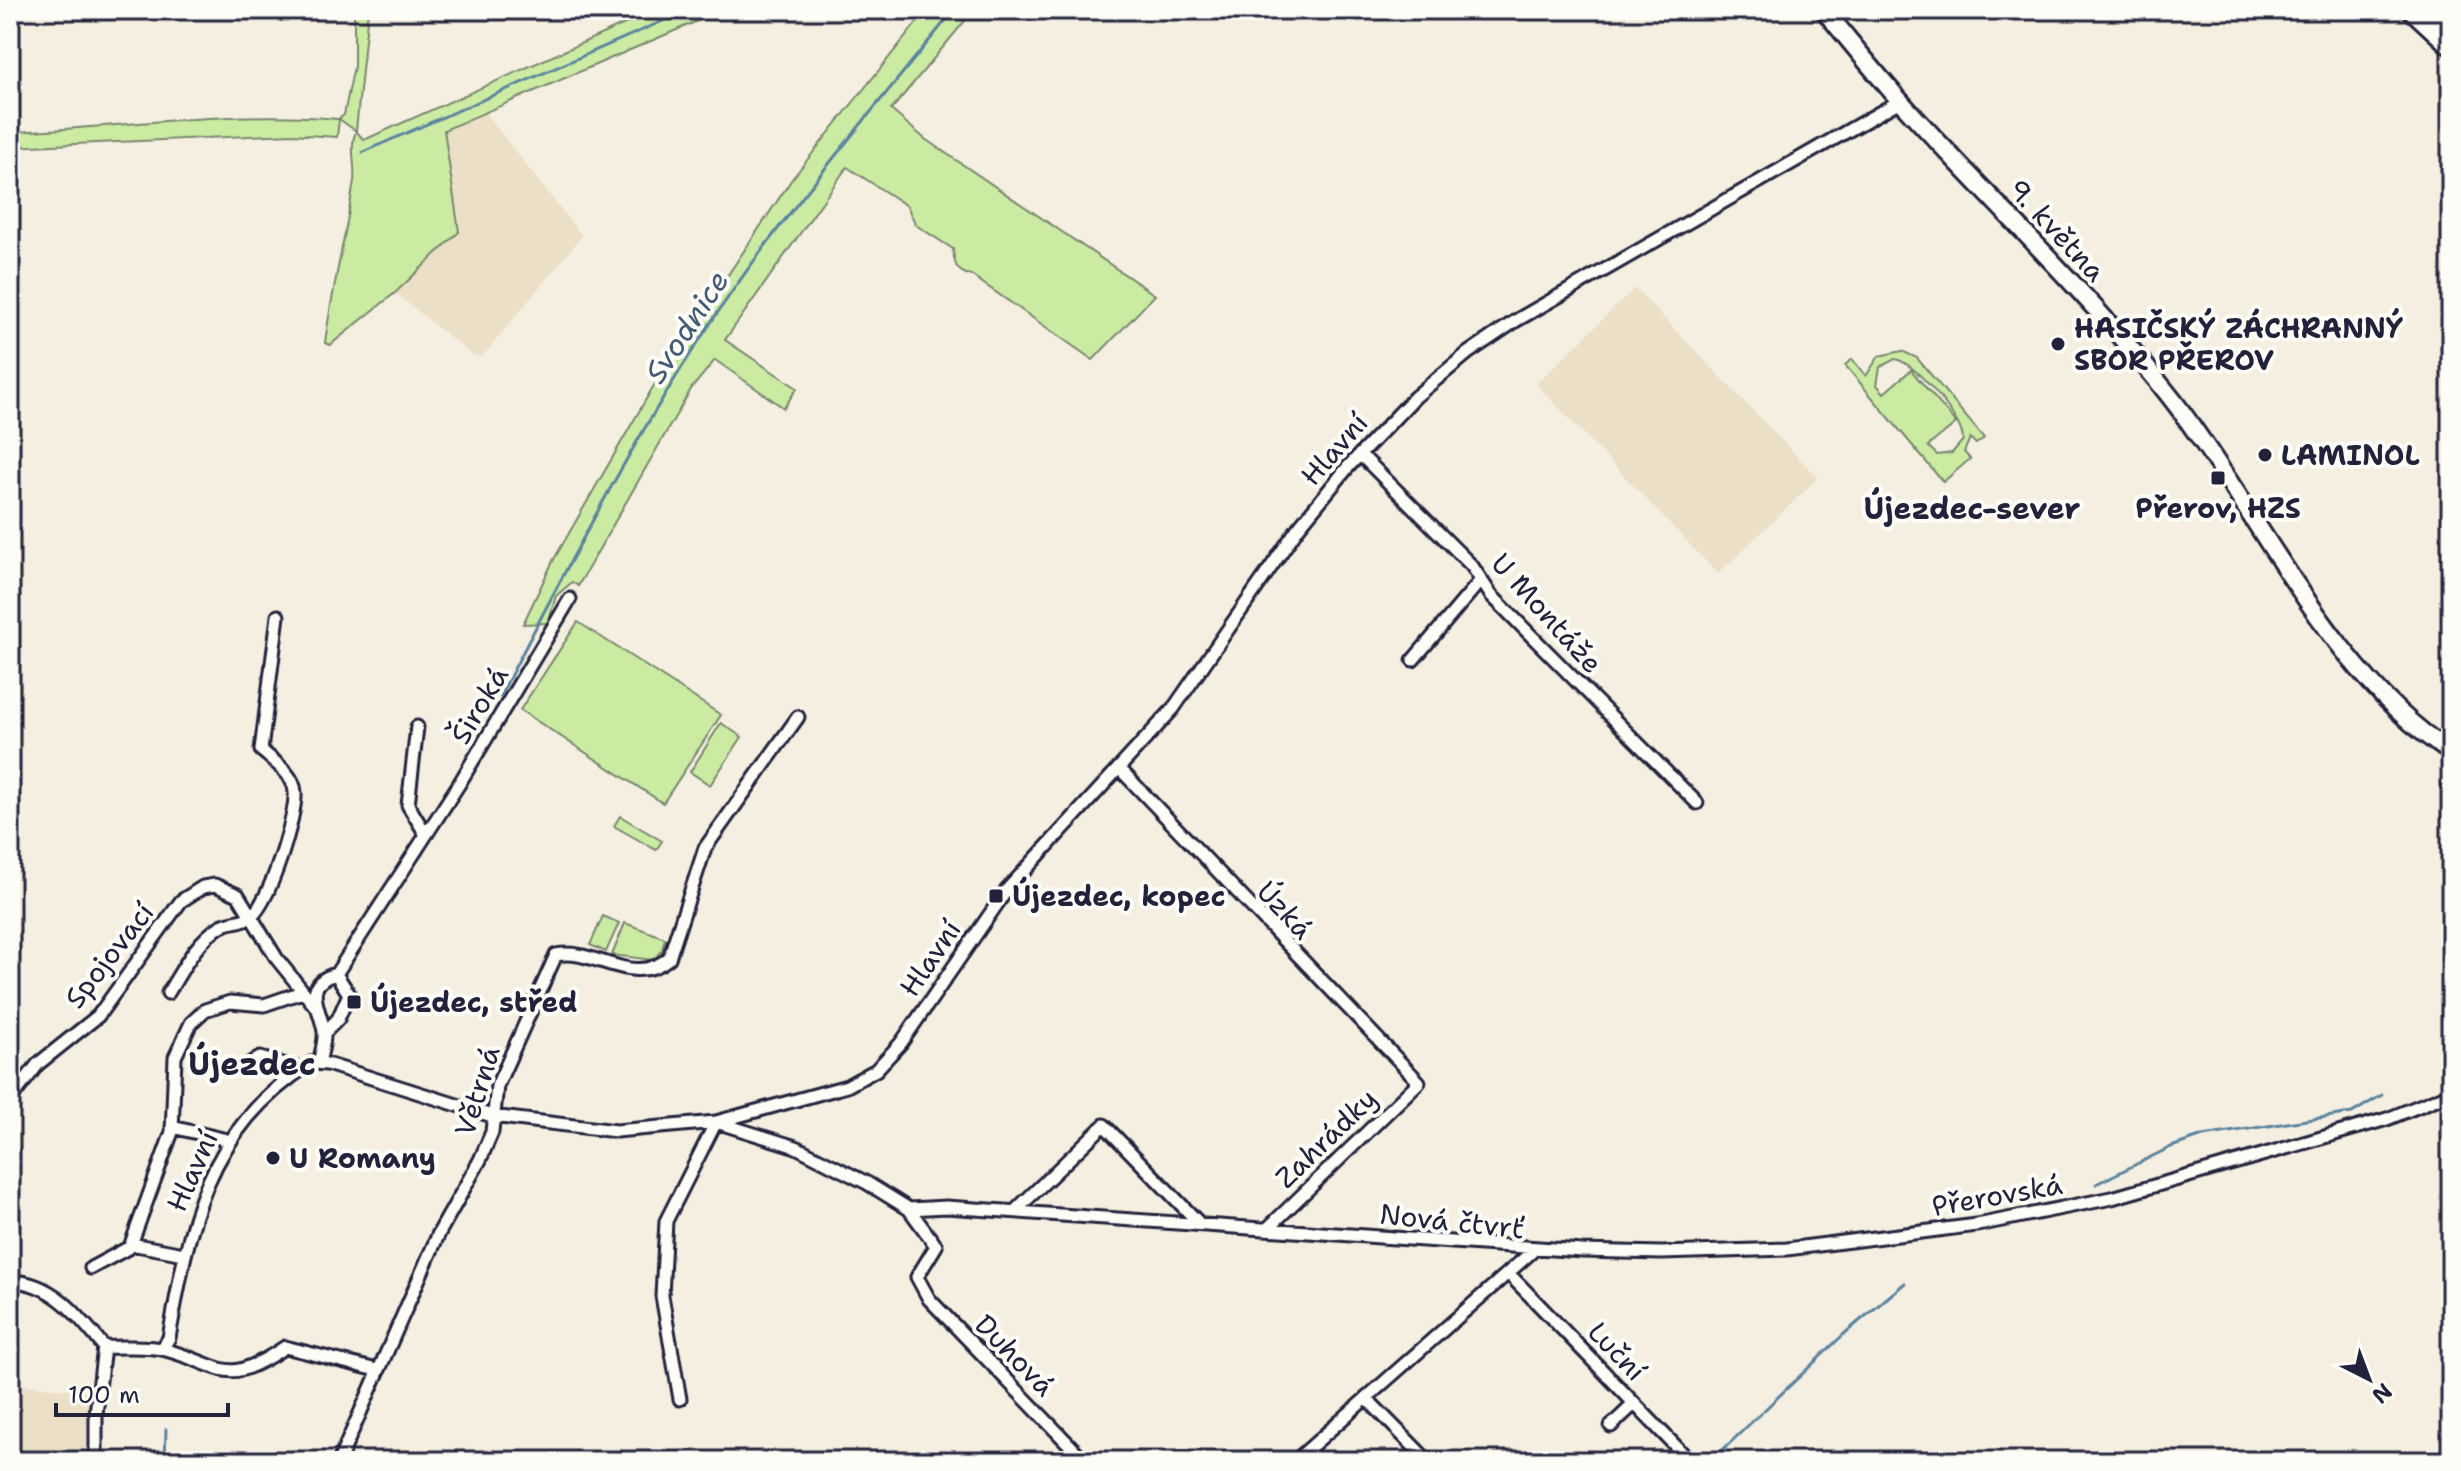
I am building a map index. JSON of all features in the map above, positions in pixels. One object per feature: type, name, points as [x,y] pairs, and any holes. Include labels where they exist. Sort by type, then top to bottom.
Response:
[{"type":"street","name":"9. května","points":[[1824,10],[1900,101],[2119,335],[2183,415],[2323,620],[2377,688],[2418,732],[2451,752]]},
{"type":"street","points":[[2411,10],[2451,47]]},
{"type":"street","points":[[2429,10],[2451,30]]},
{"type":"street","name":"Hlavní","points":[[162,1349],[169,1338],[184,1254],[201,1200],[227,1140],[311,1063],[492,1116],[616,1131],[716,1122],[847,1086],[876,1070],[901,1043],[1006,891],[1173,709],[1298,528],[1360,454],[1415,397],[1468,353],[1517,320],[1900,101]]},
{"type":"street","name":"U Montáže","points":[[1360,454],[1472,566],[1491,595],[1697,803]]},
{"type":"street","points":[[1413,660],[1481,580]]},
{"type":"street","name":"Široká","points":[[316,1008],[314,994],[318,985],[336,974],[482,747],[570,599]]},
{"type":"street","points":[[168,993],[196,949],[217,928],[252,917],[270,888],[295,791],[289,777],[261,750],[278,616]]},
{"type":"street","name":"Větrná","points":[[339,1461],[439,1233],[480,1160],[492,1132],[497,1086],[556,955],[567,953],[632,970],[646,970],[669,958],[705,848],[798,717]]},
{"type":"street","name":"Široká","points":[[417,727],[408,805],[425,833]]},
{"type":"street","name":"Úzká","points":[[1119,768],[1419,1082]]},
{"type":"street","name":"Spojovací","points":[[10,1100],[38,1064],[98,1016],[181,901],[203,887],[215,885],[238,895],[302,992],[316,1008]]},
{"type":"street","points":[[324,1033],[338,1019],[349,994],[336,974]]},
{"type":"street","points":[[91,1268],[131,1244],[172,1127],[175,1057],[191,1023],[205,1010],[230,1002],[264,1005],[302,992]]},
{"type":"street","points":[[316,1008],[324,1033],[319,1063]]},
{"type":"street","points":[[244,1067],[260,1058],[301,1069]]},
{"type":"street","name":"Zahrádky","points":[[1267,1229],[1419,1082]]},
{"type":"street","name":"Přerovská","points":[[1535,1249],[1662,1253],[1787,1249],[1977,1225],[2112,1198],[2387,1119],[2451,1093]]},
{"type":"street","points":[[680,1399],[662,1296],[666,1221],[716,1122],[796,1147],[909,1209]]},
{"type":"street","points":[[1015,1211],[1104,1125],[1198,1222]]},
{"type":"street","points":[[172,1127],[227,1140]]},
{"type":"street","name":"Nová čtvrť","points":[[909,1209],[946,1207],[1198,1222],[1535,1249]]},
{"type":"street","name":"Duhová","points":[[909,1209],[936,1246],[917,1277],[933,1304],[1085,1461]]},
{"type":"street","points":[[131,1244],[184,1254]]},
{"type":"street","name":"Nová čtvrť","points":[[1295,1461],[1535,1249]]},
{"type":"street","name":"Luční","points":[[1509,1274],[1690,1461]]},
{"type":"street","points":[[10,1280],[42,1287],[60,1300],[104,1347],[162,1349],[225,1372],[240,1373],[256,1367],[285,1347],[377,1370]]},
{"type":"street","points":[[96,1461],[96,1414],[104,1347]]},
{"type":"street","points":[[1366,1398],[1428,1461]]},
{"type":"street","points":[[1611,1426],[1634,1404]]},
{"type":"shaded area","points":[[485,113],[582,236],[481,358],[472,355],[395,293],[459,232],[444,130]]},
{"type":"shaded area","points":[[1635,288],[1818,478],[1718,574],[1536,384]]},
{"type":"shaded area","points":[[17,1384],[91,1392],[90,1461],[17,1461]]},
{"type":"green space","points":[[354,10],[368,10],[356,131],[339,119],[337,137],[291,134],[10,147],[10,132],[256,116],[338,119],[344,115],[354,66]]},
{"type":"green space","points":[[656,10],[723,10],[444,130],[459,232],[395,293],[330,345],[325,343],[354,181],[353,143],[356,131],[364,140]]},
{"type":"green space","points":[[927,10],[974,10],[891,110],[925,139],[1155,295],[1093,360],[971,275],[959,270],[953,249],[916,225],[907,206],[847,167],[725,340],[797,388],[784,408],[715,360],[691,389],[578,586],[572,582],[556,596],[548,623],[523,624],[553,561],[653,387],[792,179]]},
{"type":"green space","points":[[1902,351],[1917,358],[1984,438],[1976,444],[1970,438],[1964,452],[1970,459],[1943,482],[1845,365],[1852,359],[1866,376],[1879,356]],"holes":[[[1895,359],[1903,362],[1936,393],[1947,407],[1961,431],[1963,440],[1952,453],[1937,455],[1928,446],[1956,423],[1911,370],[1884,393],[1877,385],[1880,367]]]},
{"type":"green space","points":[[578,622],[721,715],[663,803],[520,710]]},
{"type":"green space","points":[[721,723],[742,737],[710,785],[690,772]]},
{"type":"green space","points":[[620,816],[662,841],[656,850],[614,826]]},
{"type":"green space","points":[[603,916],[619,923],[606,952],[590,945]]},
{"type":"green space","points":[[625,923],[665,938],[662,950],[653,960],[612,955]]},
{"type":"waterway","points":[[363,152],[688,10]]},
{"type":"waterway","name":"Svodnice","points":[[500,696],[625,463],[729,295],[836,154],[954,10]]},
{"type":"waterway","points":[[2096,1184],[2171,1147],[2203,1136],[2352,1113],[2382,1095]]},
{"type":"waterway","points":[[1711,1461],[1844,1334],[1905,1283]]},
{"type":"waterway","name":"Svodnice","points":[[165,1461],[166,1429]]},
{"type":"place","name":"HASIČSKÝ ZÁCHRANNÝ SBOR PŘEROV","points":[[2058,344]]},
{"type":"place","name":"LAMINOL","points":[[2265,455]]},
{"type":"place","name":"Přerov, HZS","points":[[2218,478]]},
{"type":"place","name":"Újezdec, kopec","points":[[996,896]]},
{"type":"place","name":"Újezdec, střed","points":[[354,1002]]},
{"type":"place","name":"U Romany","points":[[273,1158]]},
{"type":"district","name":"Újezdec-sever","points":[[1972,509]]},
{"type":"district","name":"Újezdec","points":[[252,1064]]}]
